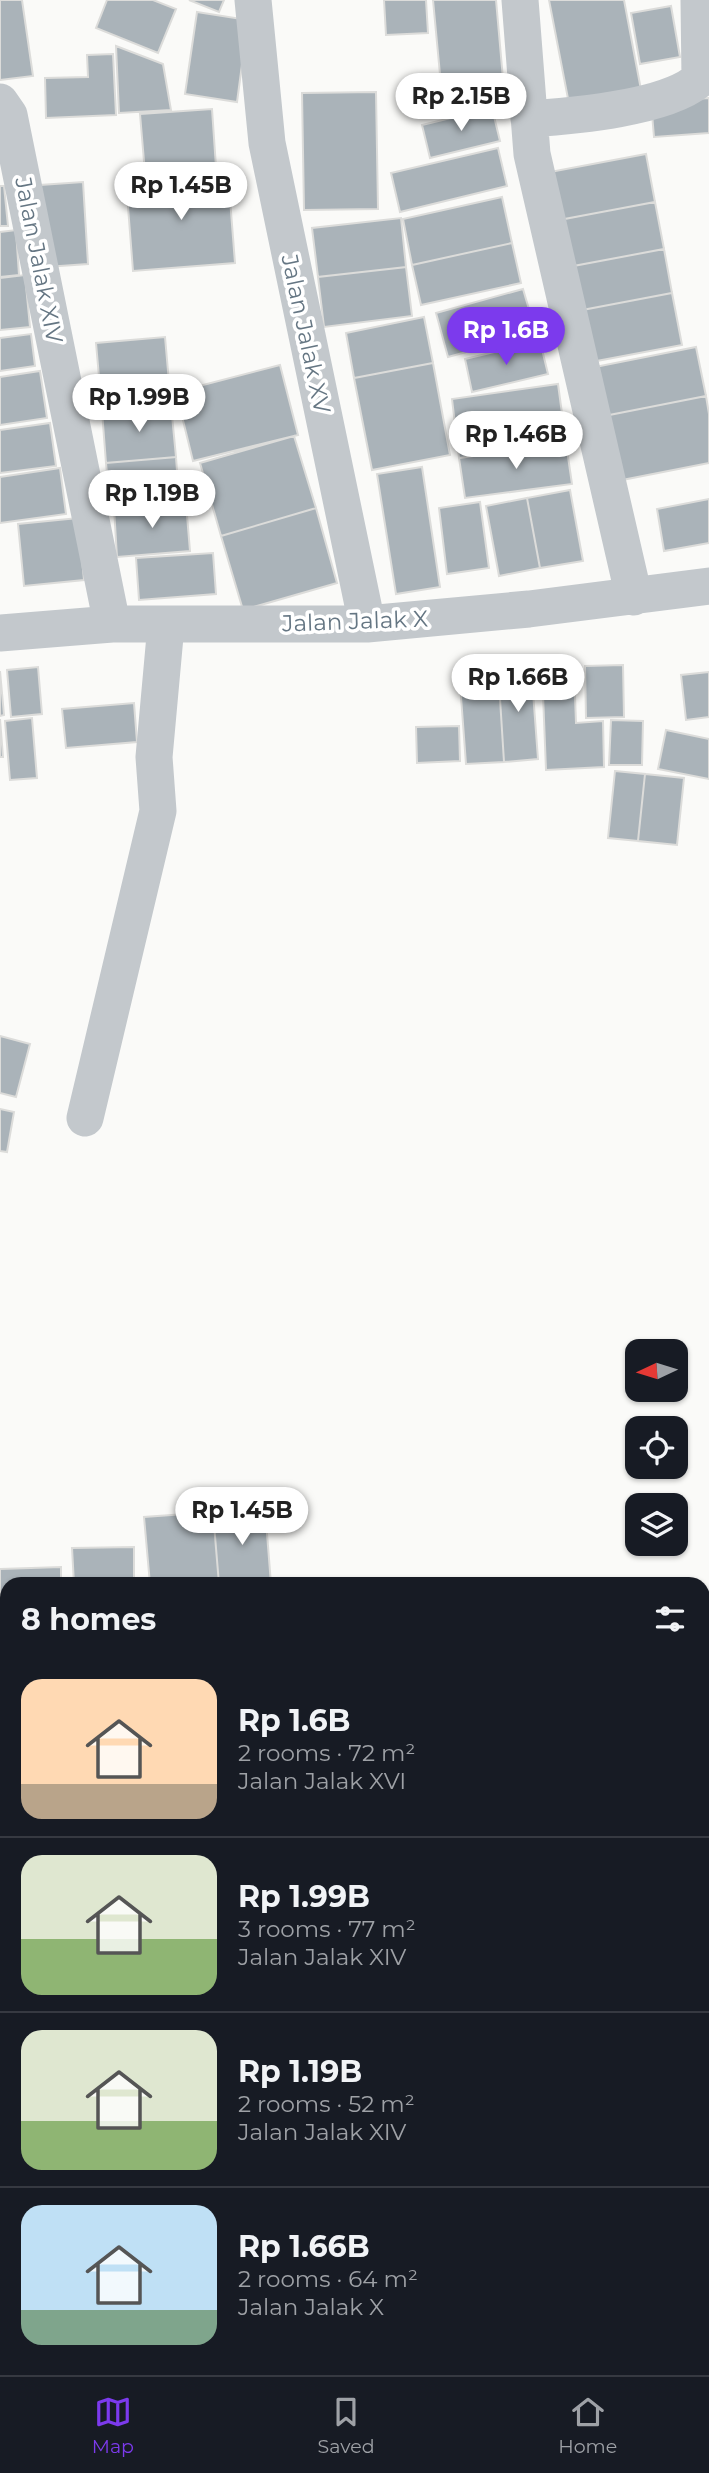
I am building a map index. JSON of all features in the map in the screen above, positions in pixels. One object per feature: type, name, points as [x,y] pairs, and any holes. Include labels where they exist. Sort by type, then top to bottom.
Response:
[{"type":"street","name":"Jalan Jalak XV","points":[[253,0],[267,143],[366,624]]},
{"type":"street","points":[[520,0],[532,154],[634,597]]},
{"type":"street","points":[[529,119],[617,109],[687,91],[701,79],[699,0]]},
{"type":"street","name":"Jalan Jalak XIV","points":[[1,103],[9,115],[112,624]]},
{"type":"street","name":"Jalan Jalak X","points":[[0,633],[112,624],[366,624],[634,597],[709,586]]},
{"type":"street","points":[[85,1118],[158,811],[154,757],[166,625]]},
{"type":"building","points":[[0,0],[22,0],[33,76],[0,80]]},
{"type":"building","points":[[107,0],[153,0],[176,9],[158,53],[96,28]]},
{"type":"building","points":[[189,0],[224,0],[219,12]]},
{"type":"building","points":[[384,0],[426,0],[428,33],[386,35]]},
{"type":"building","points":[[433,0],[496,0],[503,79],[441,85]]},
{"type":"building","points":[[549,0],[624,0],[642,95],[570,109]]},
{"type":"building","points":[[671,6],[680,57],[640,64],[631,13]]},
{"type":"building","points":[[197,12],[248,20],[237,102],[185,94]]},
{"type":"building","points":[[116,46],[163,64],[171,110],[119,113]]},
{"type":"building","points":[[113,54],[116,115],[46,118],[45,78],[88,77],[87,55]]},
{"type":"building","points":[[376,92],[378,209],[304,210],[302,93]]},
{"type":"building","points":[[709,98],[709,133],[654,137],[651,102]]},
{"type":"building","points":[[492,108],[500,141],[430,158],[422,125]]},
{"type":"building","points":[[212,109],[216,167],[145,173],[140,114]]},
{"type":"building","points":[[498,148],[507,186],[400,212],[391,173]]},
{"type":"building","points":[[646,154],[655,202],[559,220],[550,172]]},
{"type":"building","points":[[228,173],[235,263],[133,271],[126,181]]},
{"type":"building","points":[[83,182],[88,264],[46,267],[40,185]]},
{"type":"building","points":[[0,186],[4,186],[8,226],[0,226]]},
{"type":"building","points":[[502,197],[512,243],[412,265],[403,219]]},
{"type":"building","points":[[655,202],[664,249],[568,267],[559,220]]},
{"type":"building","points":[[401,218],[406,267],[318,277],[312,228]]},
{"type":"building","points":[[16,230],[19,275],[0,277],[0,232]]},
{"type":"building","points":[[512,243],[521,283],[421,305],[412,265]]},
{"type":"building","points":[[664,249],[672,293],[577,311],[568,267]]},
{"type":"building","points":[[406,267],[412,316],[324,327],[318,277]]},
{"type":"building","points":[[25,275],[30,327],[0,330],[0,278]]},
{"type":"building","points":[[523,289],[536,333],[448,357],[436,313]]},
{"type":"building","points":[[672,293],[682,345],[586,363],[577,311]]},
{"type":"building","points":[[424,317],[433,363],[354,378],[346,333]]},
{"type":"building","points":[[31,334],[35,366],[0,371],[0,338]]},
{"type":"building","points":[[165,337],[171,405],[102,411],[96,343]]},
{"type":"building","points":[[540,341],[548,374],[472,392],[465,359]]},
{"type":"building","points":[[696,347],[706,396],[599,417],[590,368]]},
{"type":"building","points":[[433,363],[450,455],[372,470],[354,378]]},
{"type":"building","points":[[280,365],[298,435],[193,461],[176,392]]},
{"type":"building","points":[[40,371],[47,418],[0,425],[0,377]]},
{"type":"building","points":[[558,384],[566,443],[459,458],[452,399]]},
{"type":"building","points":[[706,396],[709,414],[709,463],[612,482],[599,417]]},
{"type":"building","points":[[171,405],[176,457],[106,463],[102,411]]},
{"type":"building","points":[[50,423],[56,466],[0,473],[0,430]]},
{"type":"building","points":[[294,436],[316,508],[221,536],[200,463]]},
{"type":"building","points":[[566,443],[572,484],[465,498],[459,458]]},
{"type":"building","points":[[176,457],[179,499],[110,505],[106,463]]},
{"type":"building","points":[[422,467],[440,587],[396,594],[377,474]]},
{"type":"building","points":[[60,468],[66,514],[0,523],[0,477]]},
{"type":"building","points":[[570,490],[583,561],[540,568],[527,498]]},
{"type":"building","points":[[527,498],[540,568],[499,576],[486,506]]},
{"type":"building","points":[[709,499],[709,543],[664,551],[657,509]]},
{"type":"building","points":[[480,502],[489,568],[447,574],[439,508]]},
{"type":"building","points":[[186,503],[190,551],[117,557],[114,508]]},
{"type":"building","points":[[316,508],[337,583],[243,610],[221,536]]},
{"type":"building","points":[[78,518],[84,580],[24,586],[18,524]]},
{"type":"building","points":[[213,553],[216,594],[139,600],[136,558]]},
{"type":"building","points":[[531,665],[538,759],[504,762],[498,667]]},
{"type":"building","points":[[623,665],[624,717],[586,718],[585,666]]},
{"type":"building","points":[[38,667],[42,714],[11,717],[7,670]]},
{"type":"building","points":[[498,667],[504,762],[466,764],[459,670]]},
{"type":"building","points":[[574,668],[576,723],[603,721],[604,767],[546,770],[542,669]]},
{"type":"building","points":[[0,671],[4,715],[0,716]]},
{"type":"building","points":[[709,672],[709,717],[686,720],[681,675]]},
{"type":"building","points":[[134,703],[137,742],[66,748],[62,709]]},
{"type":"building","points":[[32,718],[37,778],[10,780],[5,721]]},
{"type":"building","points":[[0,719],[3,757],[0,757]]},
{"type":"building","points":[[611,720],[643,721],[642,765],[609,765]]},
{"type":"building","points":[[459,726],[460,761],[417,763],[416,727]]},
{"type":"building","points":[[666,730],[709,739],[709,779],[658,769]]},
{"type":"building","points":[[615,771],[645,774],[638,841],[608,838]]},
{"type":"building","points":[[645,774],[684,778],[677,845],[638,841]]},
{"type":"building","points":[[0,1036],[30,1044],[16,1097],[0,1093]]},
{"type":"building","points":[[0,1109],[14,1112],[7,1152],[0,1151]]},
{"type":"building","points":[[265,1508],[270,1577],[218,1577],[213,1512]]},
{"type":"building","points":[[213,1512],[218,1577],[149,1577],[144,1517]]},
{"type":"building","points":[[134,1547],[134,1577],[74,1577],[72,1548]]},
{"type":"building","points":[[61,1567],[61,1577],[0,1577],[0,1569]]}]
